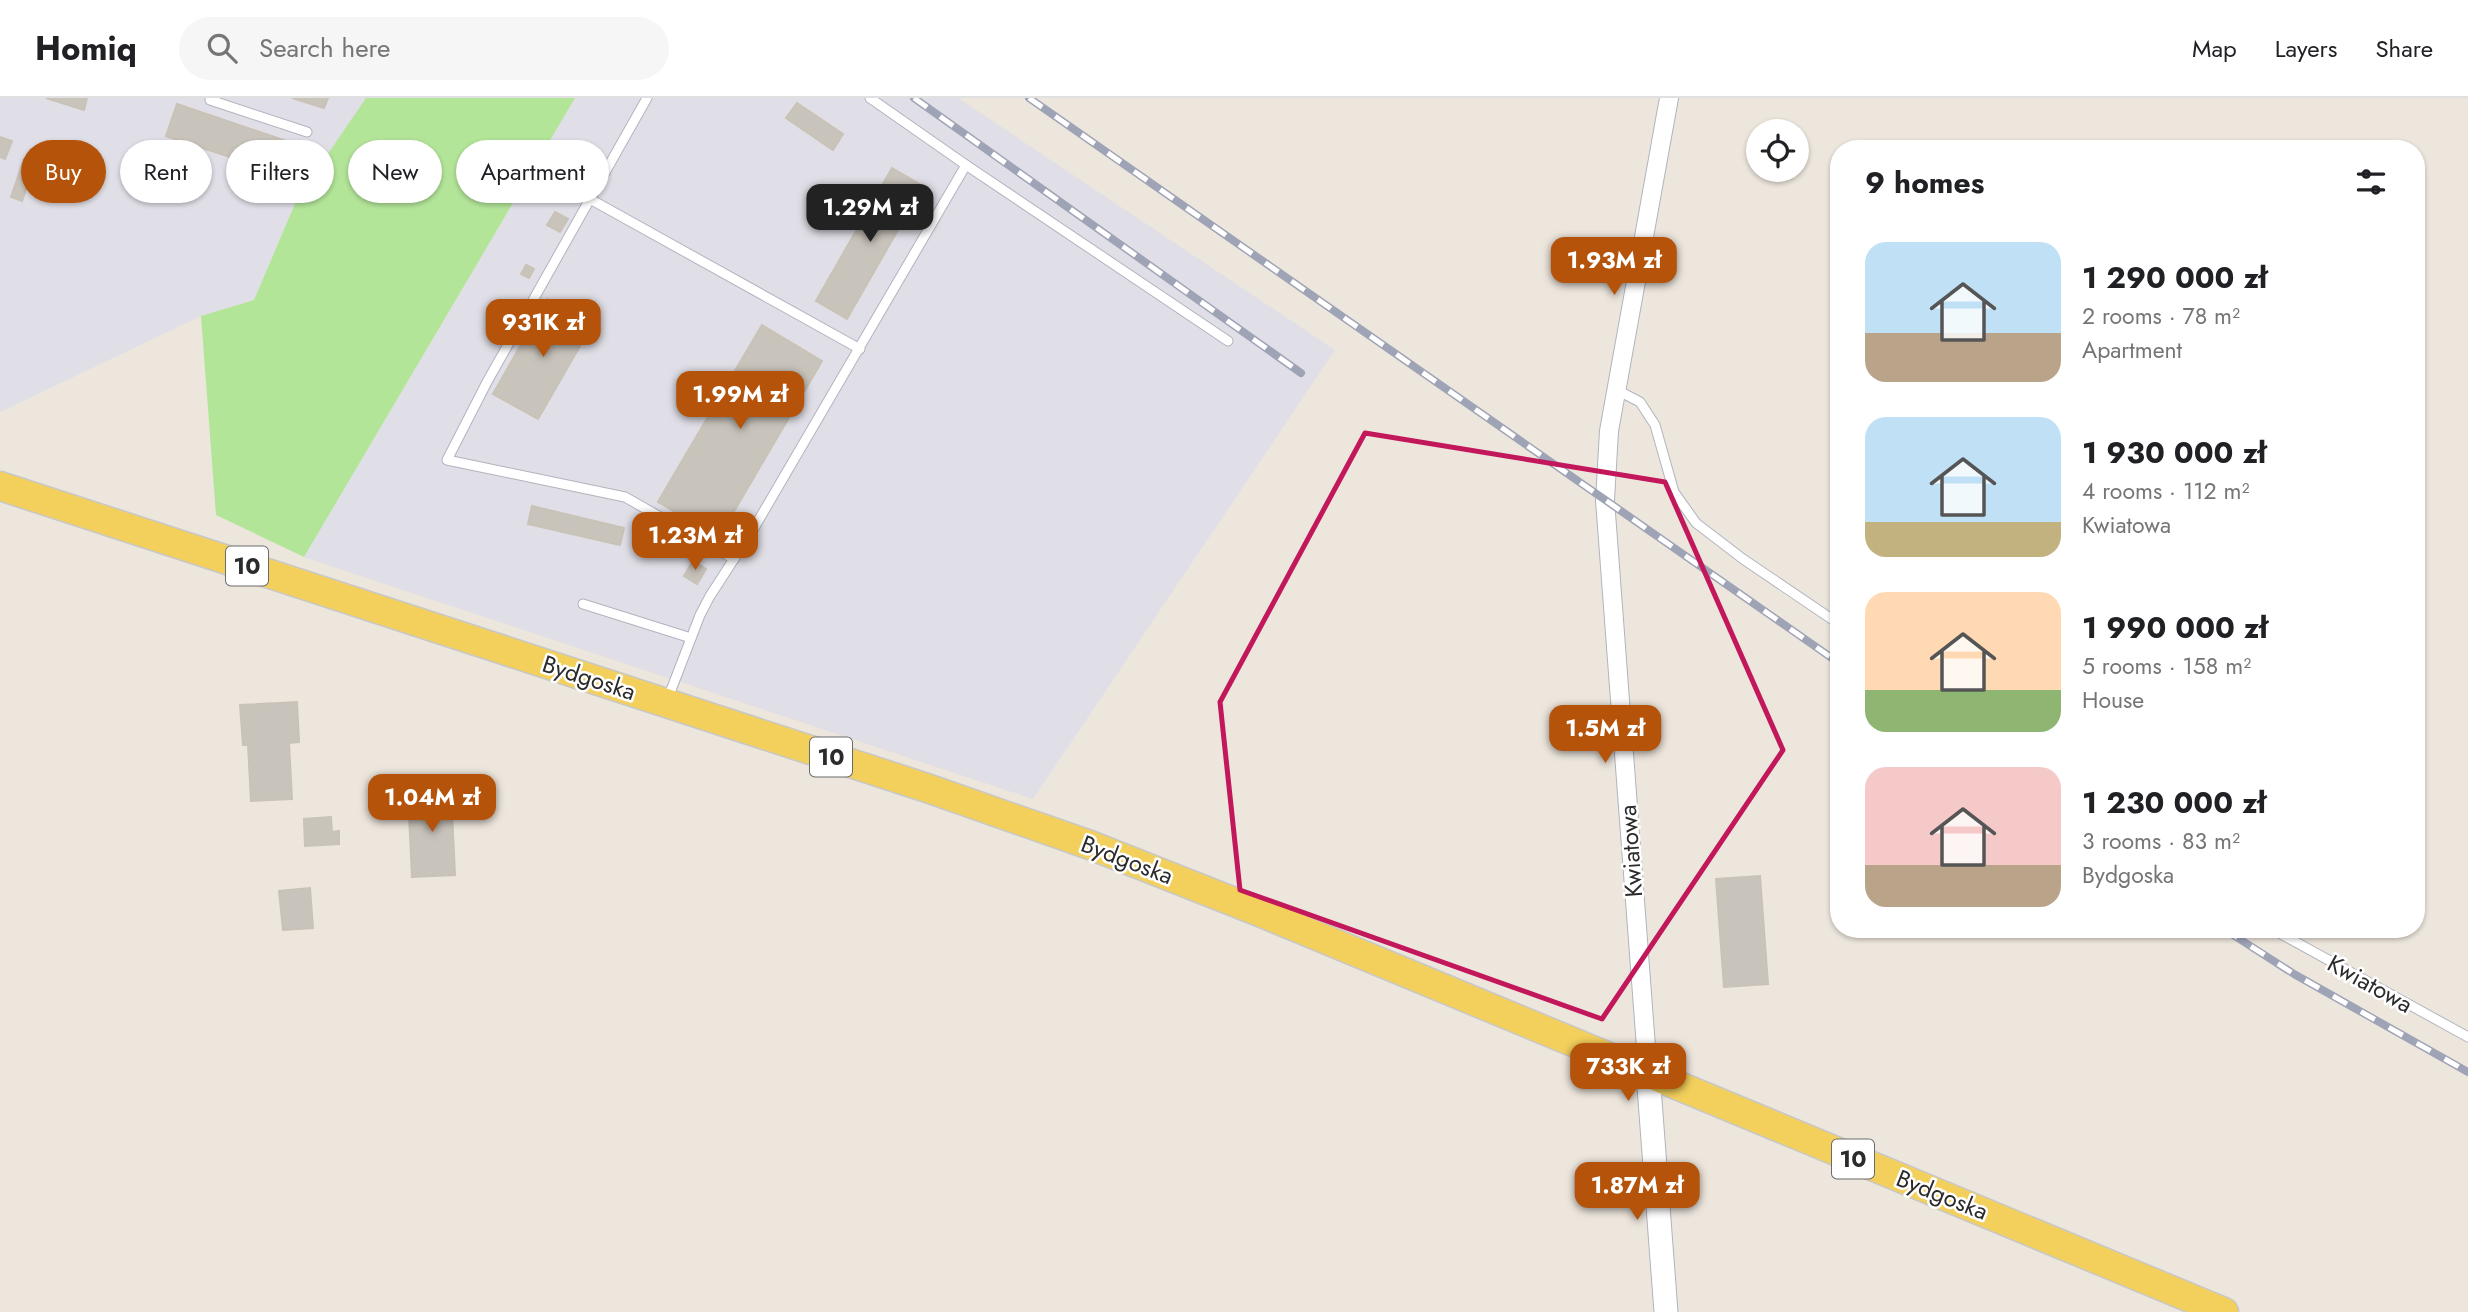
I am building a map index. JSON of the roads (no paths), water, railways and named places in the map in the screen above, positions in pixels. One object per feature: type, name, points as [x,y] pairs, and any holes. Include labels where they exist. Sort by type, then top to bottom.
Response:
[{"type":"main road","name":"Bydgoska","points":[[0,486],[997,811],[1090,845],[1257,911],[2224,1312]]},
{"type":"street","name":"Kwiatowa","points":[[1666,1312],[1605,500],[1609,431],[1669,98]]},
{"type":"lane","points":[[609,165],[647,98]]},
{"type":"lane","points":[[870,98],[1227,341]]},
{"type":"lane","points":[[208,99],[307,132]]},
{"type":"lane","points":[[666,703],[699,615],[860,349],[965,165]]},
{"type":"lane","points":[[588,203],[487,382],[447,460],[625,497],[734,559]]},
{"type":"lane","points":[[597,203],[860,349]]},
{"type":"lane","points":[[1618,390],[1640,402],[1655,425],[1674,492],[1696,523],[1742,559],[1830,618]]},
{"type":"lane","points":[[583,604],[691,638]]},
{"type":"lane","name":"Kwiatowa","points":[[2288,938],[2468,1037]]},
{"type":"railway","points":[[914,98],[1301,373]]},
{"type":"railway","points":[[1029,98],[1830,657]]},
{"type":"railway","points":[[2238,938],[2294,974],[2468,1072]]}]
